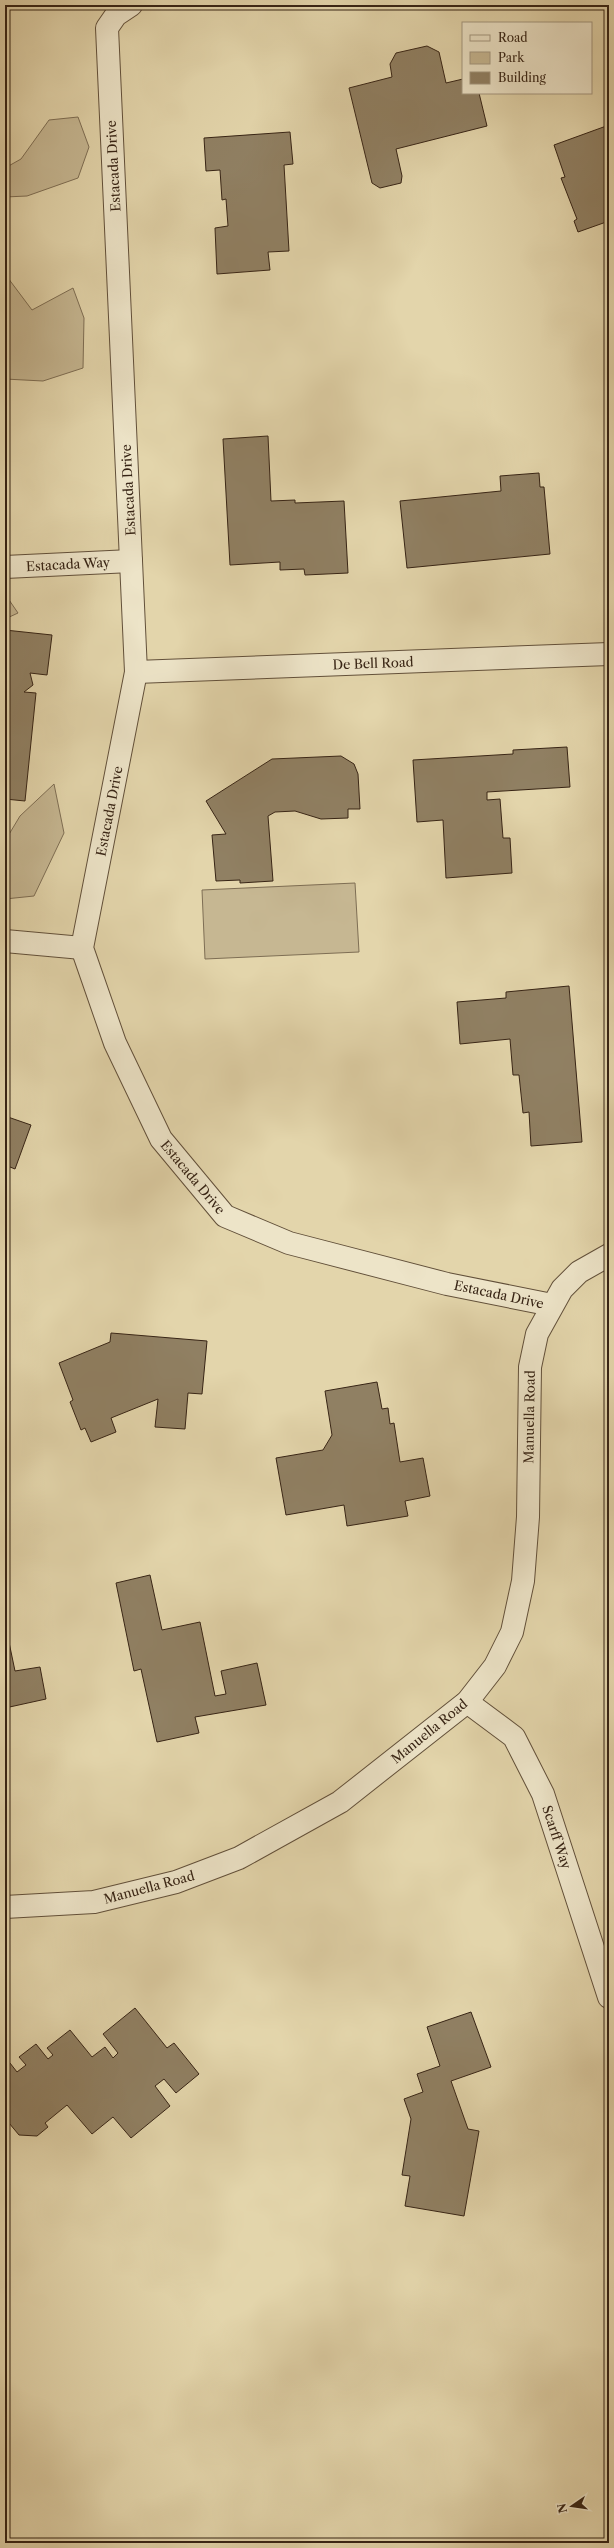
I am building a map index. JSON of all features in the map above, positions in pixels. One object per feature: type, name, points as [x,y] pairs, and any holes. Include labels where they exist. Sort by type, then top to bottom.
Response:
[{"type":"street","name":"Estacada Drive","points":[[131,5],[116,15],[107,28],[136,672],[82,948],[115,1043],[161,1139],[225,1216],[290,1243],[447,1284],[552,1305]]},
{"type":"street","name":"Estacada Way","points":[[5,566],[131,561]]},
{"type":"street","name":"De Bell Road","points":[[136,672],[609,654]]},
{"type":"street","points":[[5,941],[82,948]]},
{"type":"street","name":"Manuella Road","points":[[5,1907],[94,1902],[176,1882],[239,1858],[340,1802],[467,1702],[495,1666],[512,1632],[523,1581],[528,1518],[530,1367],[537,1334],[562,1289],[580,1272],[609,1255]]},
{"type":"street","name":"Scarff Way","points":[[467,1702],[514,1737],[543,1794],[609,1997]]},
{"type":"green space","points":[[78,117],[89,147],[78,178],[27,196],[5,197],[5,168],[21,159],[49,120]]},
{"type":"green space","points":[[5,274],[32,310],[73,288],[84,318],[83,368],[43,381],[5,379]]},
{"type":"green space","points":[[5,594],[18,613],[5,619]]},
{"type":"green space","points":[[54,784],[64,833],[34,896],[5,899],[5,841],[20,816]]},
{"type":"green space","points":[[355,883],[359,952],[205,959],[202,890]]},
{"type":"building","points":[[427,46],[439,52],[446,83],[462,79],[462,94],[479,94],[487,126],[396,149],[402,176],[401,183],[380,188],[372,183],[349,88],[392,77],[390,64],[396,53]]},
{"type":"building","points":[[609,125],[609,221],[578,232],[574,221],[577,219],[561,178],[565,177],[554,145]]},
{"type":"building","points":[[290,132],[293,164],[284,165],[289,251],[268,252],[270,270],[217,274],[215,228],[228,226],[226,199],[222,200],[220,170],[206,171],[204,138]]},
{"type":"building","points":[[268,436],[271,501],[295,500],[295,503],[344,501],[348,573],[305,575],[304,569],[280,570],[280,562],[230,565],[223,439]]},
{"type":"building","points":[[539,473],[540,487],[544,487],[550,554],[407,568],[400,501],[501,491],[500,476]]},
{"type":"building","points":[[5,630],[52,635],[47,675],[30,673],[33,685],[24,692],[36,693],[25,801],[5,799]]},
{"type":"building","points":[[567,747],[570,787],[487,792],[487,800],[500,799],[503,838],[510,838],[512,873],[446,878],[443,820],[417,822],[413,760],[513,754],[513,750]]},
{"type":"building","points":[[341,756],[354,764],[358,774],[360,809],[348,809],[348,818],[321,819],[295,811],[275,812],[268,816],[273,881],[240,883],[240,880],[216,881],[212,835],[226,834],[206,801],[272,759]]},
{"type":"building","points":[[569,986],[582,1142],[531,1146],[529,1112],[523,1113],[519,1075],[513,1075],[510,1039],[460,1044],[457,1002],[506,998],[506,992]]},
{"type":"building","points":[[5,1116],[31,1125],[15,1169],[5,1165]]},
{"type":"building","points":[[111,1333],[207,1341],[202,1394],[188,1393],[185,1429],[155,1427],[158,1399],[111,1418],[116,1432],[91,1442],[85,1428],[81,1430],[70,1402],[73,1400],[59,1363],[110,1342]]},
{"type":"building","points":[[377,1382],[382,1409],[388,1408],[390,1424],[394,1423],[400,1462],[423,1458],[430,1496],[405,1501],[408,1516],[347,1526],[344,1505],[286,1515],[276,1458],[323,1450],[332,1435],[325,1391]]},
{"type":"building","points":[[150,1575],[162,1630],[200,1622],[215,1696],[226,1694],[221,1671],[257,1663],[266,1705],[195,1717],[199,1733],[157,1742],[141,1669],[134,1671],[116,1583]]},
{"type":"building","points":[[5,1623],[15,1671],[40,1667],[46,1699],[5,1708]]},
{"type":"building","points":[[135,2008],[167,2048],[174,2043],[199,2074],[176,2093],[164,2079],[155,2086],[170,2106],[131,2138],[113,2117],[92,2134],[67,2105],[45,2123],[48,2127],[37,2136],[19,2135],[9,2123],[5,2126],[5,2067],[10,2063],[17,2072],[26,2065],[19,2057],[36,2044],[48,2059],[53,2055],[47,2048],[70,2030],[92,2057],[105,2047],[113,2058],[118,2053],[103,2034]]},
{"type":"building","points":[[471,2012],[491,2067],[451,2081],[468,2129],[479,2131],[464,2216],[405,2206],[410,2176],[402,2175],[411,2119],[404,2099],[423,2092],[417,2074],[440,2066],[427,2027]]}]
